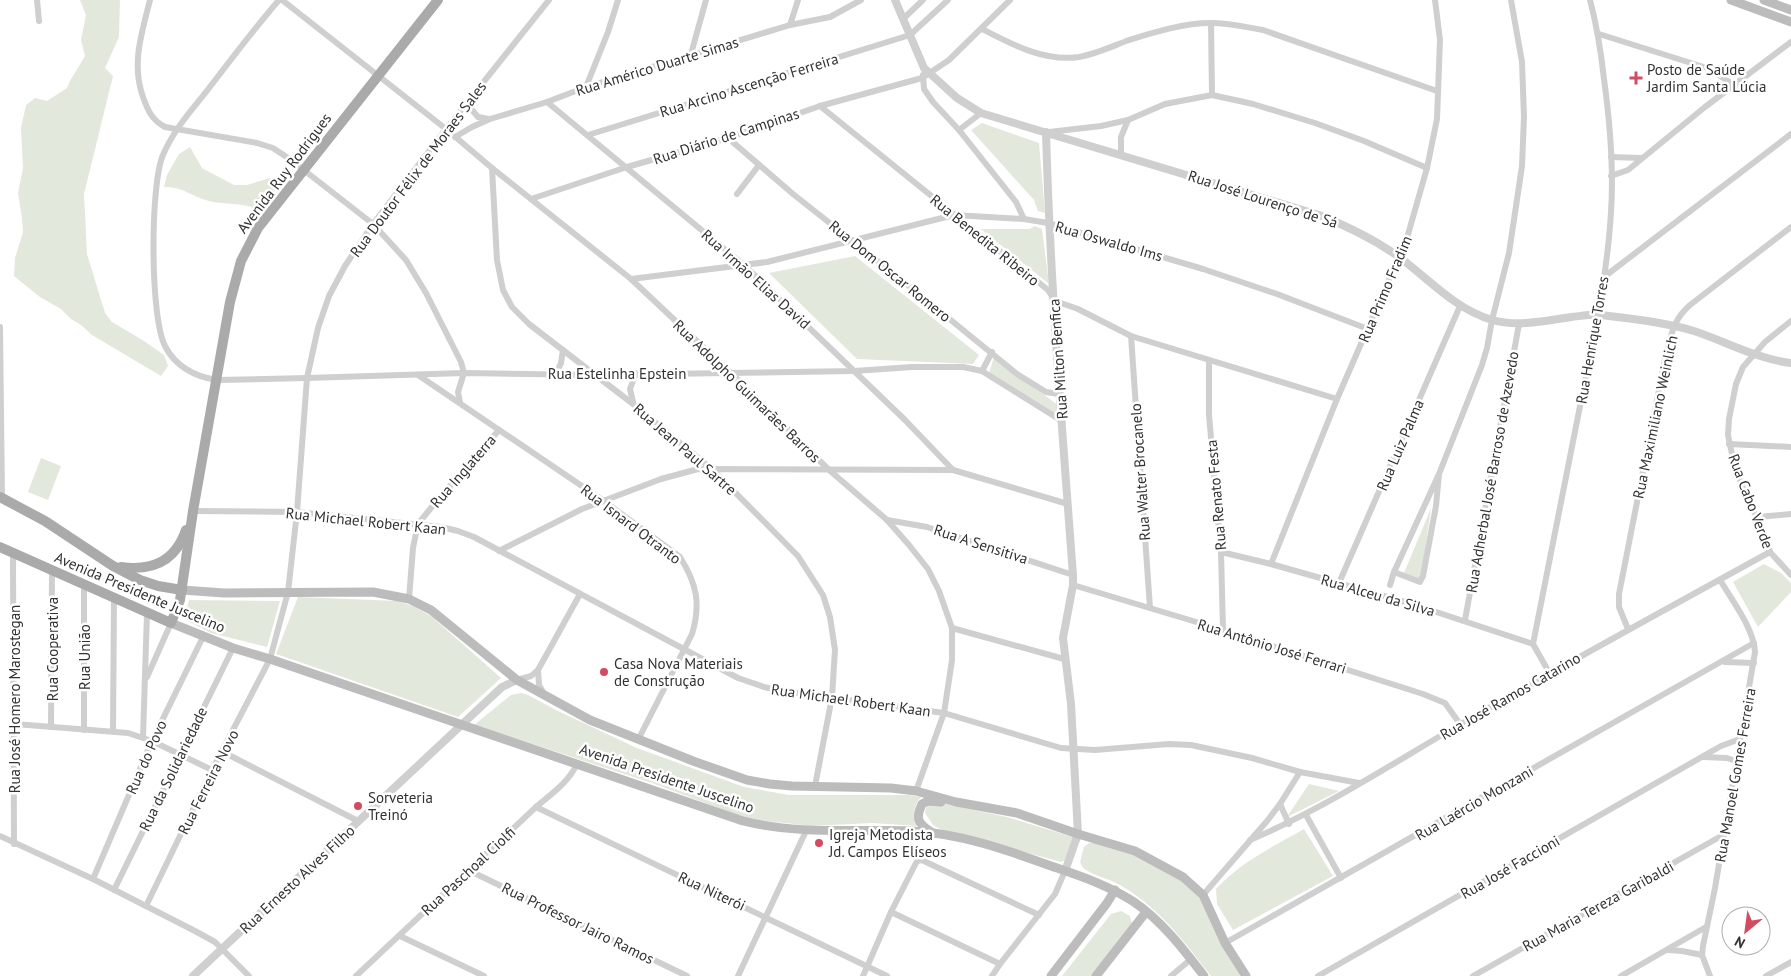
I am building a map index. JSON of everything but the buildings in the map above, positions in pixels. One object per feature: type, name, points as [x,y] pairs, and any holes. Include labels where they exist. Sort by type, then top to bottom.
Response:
[{"type":"main road","name":"Avenida Ruy Rodrigues","points":[[171,623],[182,590],[193,511],[230,302],[241,262],[258,228],[438,0]]},
{"type":"main road","points":[[1731,0],[1791,22]]},
{"type":"main road","points":[[1764,0],[1791,10]]},
{"type":"main road","name":"Avenida Presidente Juscelino","points":[[1,498],[45,520],[113,566],[140,580],[158,586],[224,593],[373,592],[409,599],[431,610],[517,680],[590,720],[638,740],[747,780],[770,784],[891,788],[916,791],[956,802],[1018,813],[1078,834],[1136,851],[1183,877],[1203,895],[1225,943],[1246,976]]},
{"type":"main road","name":"Avenida Ruy Rodrigues","points":[[113,566],[133,569],[146,568],[163,561],[182,542],[193,511]]},
{"type":"main road","name":"Avenida Presidente Juscelino","points":[[0,547],[203,637],[742,821],[806,831],[911,831],[934,833],[1008,851],[1105,884],[1136,903],[1146,912],[1172,937],[1204,976]]},
{"type":"main road","points":[[934,833],[922,826],[919,821],[917,814],[922,804],[928,801],[956,802]]},
{"type":"main road","points":[[1051,976],[1115,890]]},
{"type":"main road","points":[[1099,975],[1146,912]]},
{"type":"street","points":[[37,0],[39,21]]},
{"type":"street","points":[[150,0],[137,60],[138,82],[147,110],[153,119],[166,127],[176,130],[257,143],[273,148],[292,160],[372,224],[406,260],[449,337],[464,372],[458,392],[460,402]]},
{"type":"street","name":"Rua Estelinha Epstein","points":[[280,0],[176,130],[162,156],[157,174],[154,212],[155,280],[160,333],[166,348],[176,361],[190,372],[204,378],[217,380],[418,375],[464,372],[595,375],[854,371],[912,367],[963,367],[982,371],[1062,421]]},
{"type":"street","name":"Rua Adolpho Guimarães Barros","points":[[280,0],[455,136],[492,168],[631,279],[731,373],[828,469],[887,520],[909,544],[928,569],[939,591],[952,628],[952,660],[944,713],[916,791]]},
{"type":"street","name":"Rua Doutor Félix de Moraes Sales","points":[[288,592],[298,512],[307,378],[318,328],[328,296],[372,224],[466,103],[550,0]]},
{"type":"street","points":[[586,87],[608,32],[618,0]]},
{"type":"street","points":[[690,54],[706,0]]},
{"type":"street","points":[[790,25],[798,0]]},
{"type":"street","name":"Rua Américo Duarte Simas","points":[[455,136],[490,119],[547,102],[586,87],[790,25],[830,17],[860,0]]},
{"type":"street","points":[[895,0],[924,68],[930,74]]},
{"type":"street","points":[[904,18],[923,0]]},
{"type":"street","points":[[910,35],[948,0]]},
{"type":"street","name":"Rua Diário de Campinas","points":[[531,199],[728,138],[820,106],[922,78],[949,60],[1010,0]]},
{"type":"street","name":"Rua Primo Fradim","points":[[1271,564],[1338,399],[1407,238],[1427,168],[1437,119],[1440,40],[1435,0]]},
{"type":"street","points":[[1390,585],[1438,474],[1485,356],[1509,253],[1522,166],[1524,84],[1512,0]]},
{"type":"street","name":"Rua Henrique Torres","points":[[1533,644],[1598,315],[1611,213],[1611,156],[1607,97],[1599,34],[1590,0]]},
{"type":"street","points":[[1212,23],[1212,95]]},
{"type":"street","points":[[982,29],[1022,49],[1057,57],[1078,57],[1186,25],[1212,23],[1263,30],[1437,91]]},
{"type":"street","points":[[1599,34],[1710,70],[1734,86]]},
{"type":"street","name":"Rua Arcino Ascenção Ferreira","points":[[588,135],[910,35]]},
{"type":"street","points":[[1611,176],[1628,170],[1791,42]]},
{"type":"street","points":[[924,68],[922,78],[924,89],[1016,202],[1024,219]]},
{"type":"street","name":"Rua José Lourenço de Sá","points":[[930,74],[964,103],[981,113],[1319,214],[1349,227],[1398,257],[1460,306],[1492,320],[1519,324],[1598,315],[1674,325],[1754,355],[1774,361],[1791,363]]},
{"type":"street","points":[[1046,132],[1102,126],[1128,120],[1165,104],[1212,95],[1253,104],[1316,123],[1364,140],[1427,168]]},
{"type":"street","name":"Rua Irmão Elias David","points":[[547,102],[744,266],[905,420],[953,470]]},
{"type":"street","points":[[466,103],[473,114],[490,119]]},
{"type":"street","name":"Rua Benedita Ribeiro","points":[[820,106],[1048,290],[1055,300],[1078,308],[1131,336],[1338,399]]},
{"type":"street","points":[[959,130],[981,113]]},
{"type":"street","points":[[1121,154],[1121,137],[1128,120]]},
{"type":"street","name":"Rua Milton Benfica","points":[[1046,132],[1048,223],[1055,300],[1059,394],[1073,575],[1073,585],[1063,638],[1064,659],[1071,704],[1078,834],[1065,871]]},
{"type":"street","points":[[1604,277],[1791,134]]},
{"type":"street","name":"Rua Dom Oscar Romero","points":[[728,138],[792,194],[992,352],[1017,374],[1046,392],[1059,394]]},
{"type":"street","points":[[1611,156],[1641,158]]},
{"type":"street","points":[[737,194],[759,165]]},
{"type":"street","name":"Rua Jean Paul Sartre","points":[[492,168],[497,260],[504,290],[512,306],[521,317],[633,404],[713,470],[798,556],[823,595],[830,617],[835,650],[832,697],[815,786]]},
{"type":"street","name":"Rua Oswaldo Ims","points":[[631,279],[767,262],[954,215],[1024,219],[1048,223],[1203,269],[1277,294],[1368,329]]},
{"type":"street","name":"Rua Maximiliano Weinlich","points":[[1628,629],[1619,608],[1619,594],[1666,354],[1674,325],[1680,314],[1690,305],[1791,228]]},
{"type":"street","name":"Rua Luiz Palma","points":[[1339,583],[1460,306]]},
{"type":"street","name":"Rua Cabo Verde","points":[[1791,321],[1765,342],[1743,367],[1736,384],[1729,419],[1729,444],[1734,464],[1750,507],[1758,517],[1770,552],[1791,575]]},
{"type":"street","name":"Rua Adherbal José Barroso de Azevedo","points":[[1465,620],[1519,324]]},
{"type":"street","points":[[0,326],[1,498]]},
{"type":"street","name":"Rua Walter Brocanelo","points":[[1131,336],[1150,608]]},
{"type":"street","points":[[556,374],[561,363],[563,350]]},
{"type":"street","points":[[982,371],[992,352]]},
{"type":"street","name":"Rua Renato Festa","points":[[1209,360],[1208,414],[1221,552],[1223,630]]},
{"type":"street","points":[[633,404],[630,390],[636,373]]},
{"type":"street","name":"Rua Isnard Otranto","points":[[418,375],[604,501],[680,557],[688,569],[697,594],[698,608],[694,627],[686,649],[638,740]]},
{"type":"street","name":"Rua Inglaterra","points":[[409,599],[413,548],[418,524],[499,430]]},
{"type":"street","points":[[1729,444],[1791,447]]},
{"type":"street","points":[[500,550],[582,508],[661,478],[689,471],[953,470],[1068,504]]},
{"type":"street","points":[[1394,572],[1420,582],[1422,580],[1436,506],[1438,474]]},
{"type":"street","name":"Rua Michael Robert Kaan","points":[[193,511],[298,512],[418,524],[458,531],[500,550],[738,678],[764,687],[944,713],[1061,748],[1095,750],[1169,744],[1191,745],[1252,758],[1300,772],[1358,783]]},
{"type":"street","points":[[1758,517],[1791,514]]},
{"type":"street","name":"Rua A Sensitiva","points":[[887,520],[927,527],[1073,575]]},
{"type":"street","name":"Rua Alceu da Silva","points":[[1221,552],[1271,564],[1465,620],[1533,644]]},
{"type":"street","name":"Rua José Ramos Catarino","points":[[1250,840],[1306,815],[1460,724],[1628,629],[1770,552]]},
{"type":"street","name":"Rua José Homero Marostegan","points":[[13,554],[14,844]]},
{"type":"street","name":"Rua Cooperativa","points":[[51,727],[52,570]]},
{"type":"street","name":"Rua Manoel Gomes Ferreira","points":[[1710,976],[1702,956],[1706,927],[1715,888],[1754,663],[1754,643],[1745,623],[1720,580]]},
{"type":"street","name":"Rua União","points":[[84,584],[84,730]]},
{"type":"street","name":"Rua Antônio José Ferrari","points":[[1073,585],[1223,630],[1422,694],[1445,703],[1460,724]]},
{"type":"street","points":[[270,659],[288,592]]},
{"type":"street","points":[[544,694],[539,685],[538,670],[580,594]]},
{"type":"street","points":[[113,731],[114,598]]},
{"type":"street","name":"Rua do Povo","points":[[143,737],[148,613]]},
{"type":"street","points":[[146,680],[171,623]]},
{"type":"street","points":[[952,628],[1064,659]]},
{"type":"street","name":"Rua do Povo","points":[[93,879],[152,741],[203,637]]},
{"type":"street","name":"Rua Laércio Monzani","points":[[1225,943],[1724,662],[1754,643]]},
{"type":"street","points":[[1533,644],[1550,674]]},
{"type":"street","name":"Rua da Solidariedade","points":[[114,890],[233,648]]},
{"type":"street","name":"Rua Ferreira Novo","points":[[146,906],[212,770],[270,659]]},
{"type":"street","points":[[1724,662],[1754,663]]},
{"type":"street","name":"Rua Ernesto Alves Filho","points":[[193,976],[502,687],[517,680],[527,678],[538,670]]},
{"type":"street","points":[[15,724],[113,731],[143,737],[212,770]]},
{"type":"street","name":"Rua José Faccioni","points":[[1318,976],[1721,746],[1740,739]]},
{"type":"street","points":[[223,752],[358,821]]},
{"type":"street","points":[[1702,757],[1727,758],[1736,761]]},
{"type":"street","name":"Rua Paschoal Ciolfi","points":[[356,976],[565,782],[572,774],[576,764]]},
{"type":"street","points":[[1203,895],[1280,804],[1300,772]]},
{"type":"street","points":[[1280,804],[1289,824]]},
{"type":"street","name":"Rua Niterói","points":[[536,807],[888,976]]},
{"type":"street","points":[[1306,815],[1340,878]]},
{"type":"street","points":[[1062,828],[1069,826],[1078,817]]},
{"type":"street","points":[[738,976],[806,831]]},
{"type":"street","name":"Rua Maria Tereza Garibaldi","points":[[1472,976],[1723,835]]},
{"type":"street","points":[[0,836],[93,879],[215,942],[249,976]]},
{"type":"street","points":[[863,976],[891,912],[917,860],[922,860],[1039,915]]},
{"type":"street","name":"Rua Professor Jairo Ramos","points":[[468,870],[687,976]]},
{"type":"street","points":[[992,976],[1055,894],[1065,871]]},
{"type":"street","points":[[891,912],[1000,964]]},
{"type":"street","points":[[1621,976],[1668,950],[1675,943],[1706,927]]},
{"type":"street","points":[[400,936],[484,976]]},
{"type":"street","points":[[1668,950],[1702,956]]},
{"type":"street","points":[[1171,976],[1190,958]]},
{"type":"street","points":[[1766,976],[1791,962]]},
{"type":"shaded area","points":[[80,0],[120,0],[119,37],[105,68],[113,76],[84,194],[87,254],[105,313],[112,322],[164,355],[168,366],[161,376],[92,335],[61,309],[40,297],[14,276],[15,258],[23,232],[18,193],[23,168],[21,128],[26,105],[35,98],[47,101],[67,88],[85,56],[81,40],[86,15]]},
{"type":"shaded area","points":[[982,123],[1039,143],[1045,213],[1038,211],[1034,200],[971,130]]},
{"type":"shaded area","points":[[190,147],[202,168],[234,185],[247,185],[270,178],[277,187],[270,199],[256,209],[245,205],[209,201],[177,188],[164,187],[167,175],[179,154]]},
{"type":"shaded area","points":[[1035,226],[1042,229],[1049,284],[981,229],[1029,229]]},
{"type":"shaded area","points":[[855,256],[979,355],[973,364],[857,359],[769,273]]},
{"type":"shaded area","points":[[994,357],[1059,406],[1055,415],[989,373]]},
{"type":"shaded area","points":[[41,458],[61,466],[48,500],[28,492]]},
{"type":"shaded area","points":[[1431,508],[1421,580],[1404,573]]},
{"type":"shaded area","points":[[1764,564],[1781,573],[1791,583],[1791,592],[1758,627],[1733,582]]},
{"type":"shaded area","points":[[298,597],[397,601],[413,606],[431,616],[501,678],[458,717],[276,654]]},
{"type":"shaded area","points":[[189,600],[280,601],[267,647],[211,633],[184,619]]},
{"type":"shaded area","points":[[521,693],[637,748],[744,787],[789,795],[909,795],[921,797],[916,804],[915,811],[918,826],[872,823],[811,826],[748,819],[652,783],[474,725],[511,695]]},
{"type":"shaded area","points":[[1309,784],[1339,791],[1287,817]]},
{"type":"shaded area","points":[[935,802],[1007,817],[1073,837],[1074,842],[1068,859],[1061,862],[940,829],[933,825],[925,813],[928,806]]},
{"type":"shaded area","points":[[1304,829],[1333,876],[1233,930],[1217,904],[1216,889],[1246,863]]},
{"type":"shaded area","points":[[1089,843],[1096,843],[1134,854],[1182,879],[1201,897],[1244,976],[1211,976],[1172,928],[1150,907],[1120,885],[1083,868],[1080,862],[1084,847]]},
{"type":"shaded area","points":[[1121,911],[1130,916],[1132,924],[1095,976],[1062,976],[1111,914]]},
{"type":"place","name":"Posto de Saúde Jardim Santa Lúcia","points":[[1636,78]]},
{"type":"place","name":"Casa Nova Materiais de Construção","points":[[604,672]]},
{"type":"place","name":"Sorveteria Treinó","points":[[358,806]]},
{"type":"place","name":"Igreja Metodista Jd. Campos Elíseos","points":[[819,843]]}]
